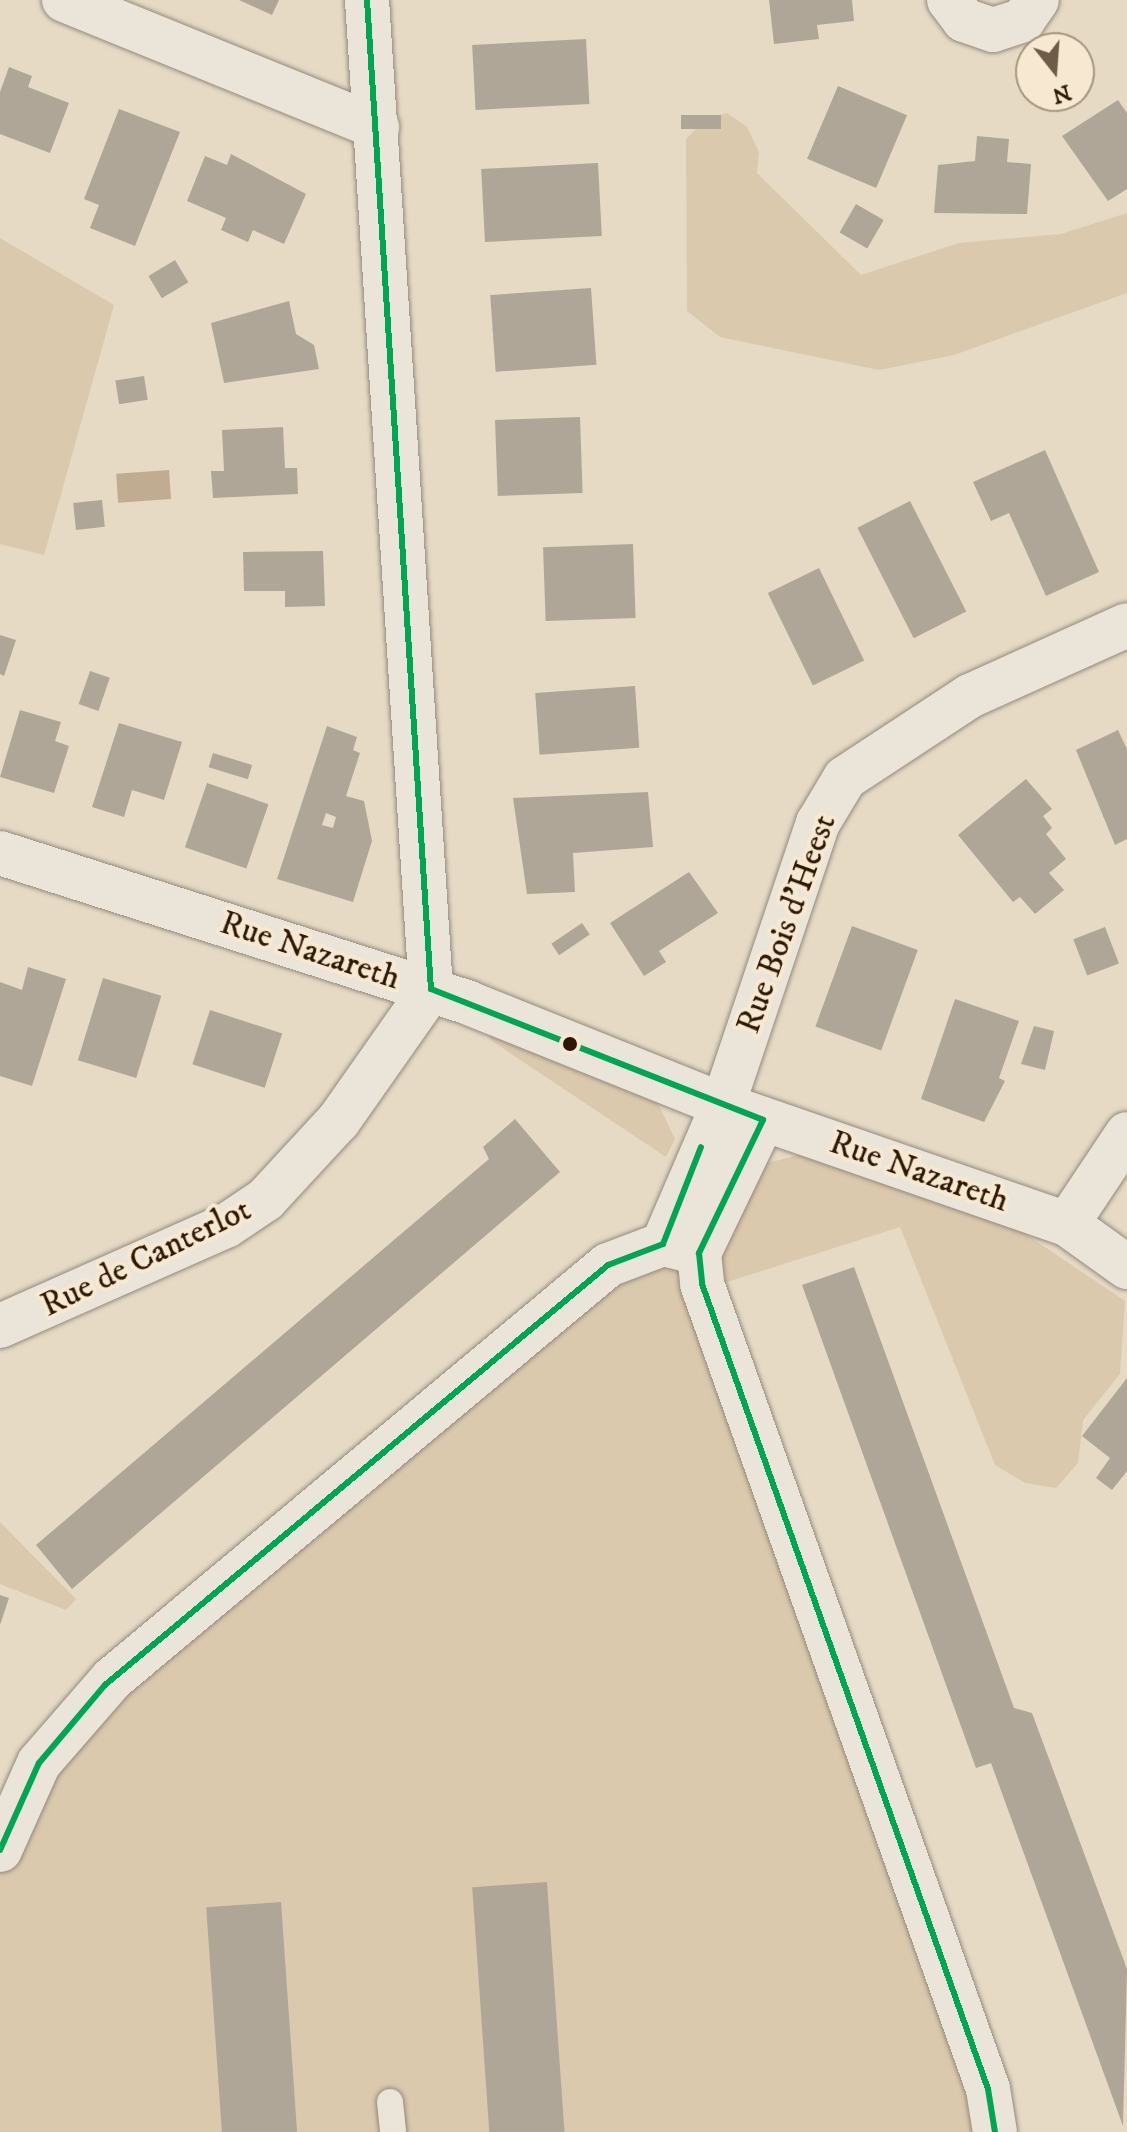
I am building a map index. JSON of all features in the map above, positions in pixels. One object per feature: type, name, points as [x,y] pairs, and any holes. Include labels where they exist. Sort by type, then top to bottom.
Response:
[{"type":"street","points":[[64,0],[377,127]]},
{"type":"street","points":[[367,0],[431,989]]},
{"type":"street","points":[[949,0],[964,20],[993,30],[1023,20],[1037,0]]},
{"type":"street","name":"Rue Bois d'Heest","points":[[681,1249],[743,1112],[818,823],[845,778],[970,696],[1127,625]]},
{"type":"street","name":"Rue Nazareth","points":[[0,853],[431,989],[743,1112],[1067,1224],[1127,1267]]},
{"type":"street","name":"Rue de Canterlot","points":[[0,1326],[226,1226],[266,1199],[339,1120],[431,989]]},
{"type":"street","points":[[1067,1224],[1127,1134]]},
{"type":"street","points":[[0,1850],[39,1763],[105,1685],[608,1265],[681,1249],[726,1361],[988,2089],[995,2132]]},
{"type":"lane","points":[[390,2102],[393,2132]]},
{"type":"shaded area","points":[[727,113],[747,127],[759,152],[757,173],[861,275],[959,243],[1061,234],[1127,213],[1127,293],[954,355],[879,370],[720,337],[687,311],[686,139],[707,118]]},
{"type":"shaded area","points":[[0,238],[114,305],[44,555],[0,544]]},
{"type":"shaded area","points":[[169,470],[171,499],[118,503],[116,474]]},
{"type":"shaded area","points":[[469,1003],[651,1089],[675,1139],[666,1157],[492,1041]]},
{"type":"shaded area","points":[[807,1153],[1011,1224],[1125,1301],[1120,1374],[1083,1420],[1078,1463],[1056,1488],[1025,1483],[995,1465],[900,1227],[721,1284],[714,1228],[755,1166]]},
{"type":"shaded area","points":[[668,1226],[1001,2132],[0,2132],[0,1868],[37,1761]]},
{"type":"shaded area","points":[[0,1522],[76,1599],[66,1610],[0,1584]]},
{"type":"building","points":[[239,0],[279,0],[272,15]]},
{"type":"building","points":[[769,0],[852,0],[854,21],[817,25],[819,39],[774,44]]},
{"type":"building","points":[[586,39],[589,104],[476,110],[472,45]]},
{"type":"building","points":[[9,67],[32,76],[28,87],[69,103],[50,153],[0,134],[0,92]]},
{"type":"building","points":[[838,86],[907,115],[876,188],[807,159]]},
{"type":"building","points":[[1118,100],[1127,113],[1127,189],[1108,201],[1062,136]]},
{"type":"building","points":[[119,109],[180,132],[135,246],[90,228],[99,205],[84,199]]},
{"type":"building","points":[[681,115],[721,115],[721,129],[681,129]]},
{"type":"building","points":[[977,136],[1009,139],[1007,162],[1031,164],[1027,214],[934,213],[938,165],[975,161]]},
{"type":"building","points":[[231,154],[306,194],[284,244],[253,230],[248,242],[221,230],[226,218],[187,201],[205,156],[227,165]]},
{"type":"building","points":[[598,163],[602,236],[485,242],[481,169]]},
{"type":"building","points":[[856,204],[884,220],[867,249],[840,233]]},
{"type":"building","points":[[175,260],[188,282],[162,298],[148,276]]},
{"type":"building","points":[[591,288],[596,365],[496,372],[490,295]]},
{"type":"building","points":[[289,301],[296,334],[314,345],[319,369],[224,383],[211,323]]},
{"type":"building","points":[[144,376],[148,400],[119,404],[115,381]]},
{"type":"building","points":[[580,417],[583,493],[498,496],[495,420]]},
{"type":"building","points":[[283,427],[285,468],[297,468],[298,494],[213,498],[211,471],[224,471],[222,430]]},
{"type":"building","points":[[1045,450],[1099,572],[1046,596],[1009,513],[991,521],[973,482]]},
{"type":"building","points":[[102,500],[105,527],[76,530],[73,503]]},
{"type":"building","points":[[910,501],[966,611],[914,638],[857,528]]},
{"type":"building","points":[[633,544],[636,618],[546,621],[543,547]]},
{"type":"building","points":[[323,551],[325,606],[285,607],[285,591],[244,591],[243,552]]},
{"type":"building","points":[[819,568],[864,661],[813,686],[768,593]]},
{"type":"building","points":[[0,635],[16,640],[4,676],[0,674]]},
{"type":"building","points":[[90,671],[110,678],[98,711],[79,704]]},
{"type":"building","points":[[635,686],[639,748],[540,755],[535,693]]},
{"type":"building","points":[[20,710],[61,722],[55,741],[69,746],[54,793],[0,777]]},
{"type":"building","points":[[119,723],[182,742],[164,800],[132,790],[124,817],[92,807]]},
{"type":"building","points":[[327,726],[357,737],[353,750],[360,753],[346,796],[364,801],[372,841],[353,902],[277,879]],"holes":[[[326,813],[336,817],[333,828],[322,825]]]},
{"type":"building","points":[[1118,730],[1127,749],[1127,839],[1115,845],[1076,750]]},
{"type":"building","points":[[213,753],[252,765],[248,779],[209,767]]},
{"type":"building","points":[[1026,779],[1052,809],[1043,816],[1052,828],[1046,834],[1066,859],[1049,873],[1064,890],[1035,914],[1020,897],[1013,902],[958,835]]},
{"type":"building","points":[[207,783],[268,804],[246,868],[185,847]]},
{"type":"building","points":[[648,792],[653,847],[573,853],[575,892],[527,894],[513,798]]},
{"type":"building","points":[[689,872],[718,913],[659,951],[666,962],[644,976],[610,923]]},
{"type":"building","points":[[582,923],[590,935],[559,955],[551,944]]},
{"type":"building","points":[[852,926],[918,950],[881,1050],[815,1027]]},
{"type":"building","points":[[1105,927],[1119,963],[1087,976],[1073,939]]},
{"type":"building","points":[[28,967],[66,979],[32,1086],[0,1076],[0,982],[22,990]]},
{"type":"building","points":[[103,978],[161,996],[136,1078],[78,1060]]},
{"type":"building","points":[[955,999],[1019,1021],[999,1078],[1005,1081],[984,1122],[921,1099]]},
{"type":"building","points":[[210,1010],[282,1033],[265,1088],[192,1064]]},
{"type":"building","points":[[1034,1026],[1054,1031],[1045,1070],[1021,1064]]},
{"type":"building","points":[[515,1119],[560,1172],[72,1589],[36,1545],[489,1159],[483,1147]]},
{"type":"building","points":[[854,1267],[1014,1708],[1032,1713],[1127,1969],[1123,2126],[991,1763],[976,1768],[802,1285]]},
{"type":"building","points":[[1127,1378],[1127,1471],[1112,1490],[1096,1478],[1110,1458],[1082,1436]]},
{"type":"building","points":[[0,1595],[9,1598],[0,1625]]},
{"type":"building","points":[[547,1882],[564,2132],[489,2132],[472,1887]]},
{"type":"building","points":[[281,1902],[297,2132],[222,2132],[206,1907]]},
{"type":"transit line","points":[[367,0],[431,989]]},
{"type":"transit line","points":[[431,989],[763,1120]]},
{"type":"transit line","points":[[763,1120],[699,1253],[702,1284],[988,2089],[995,2132]]},
{"type":"transit line","points":[[0,1850],[39,1763],[105,1685],[608,1265],[663,1244],[701,1147]]}]
